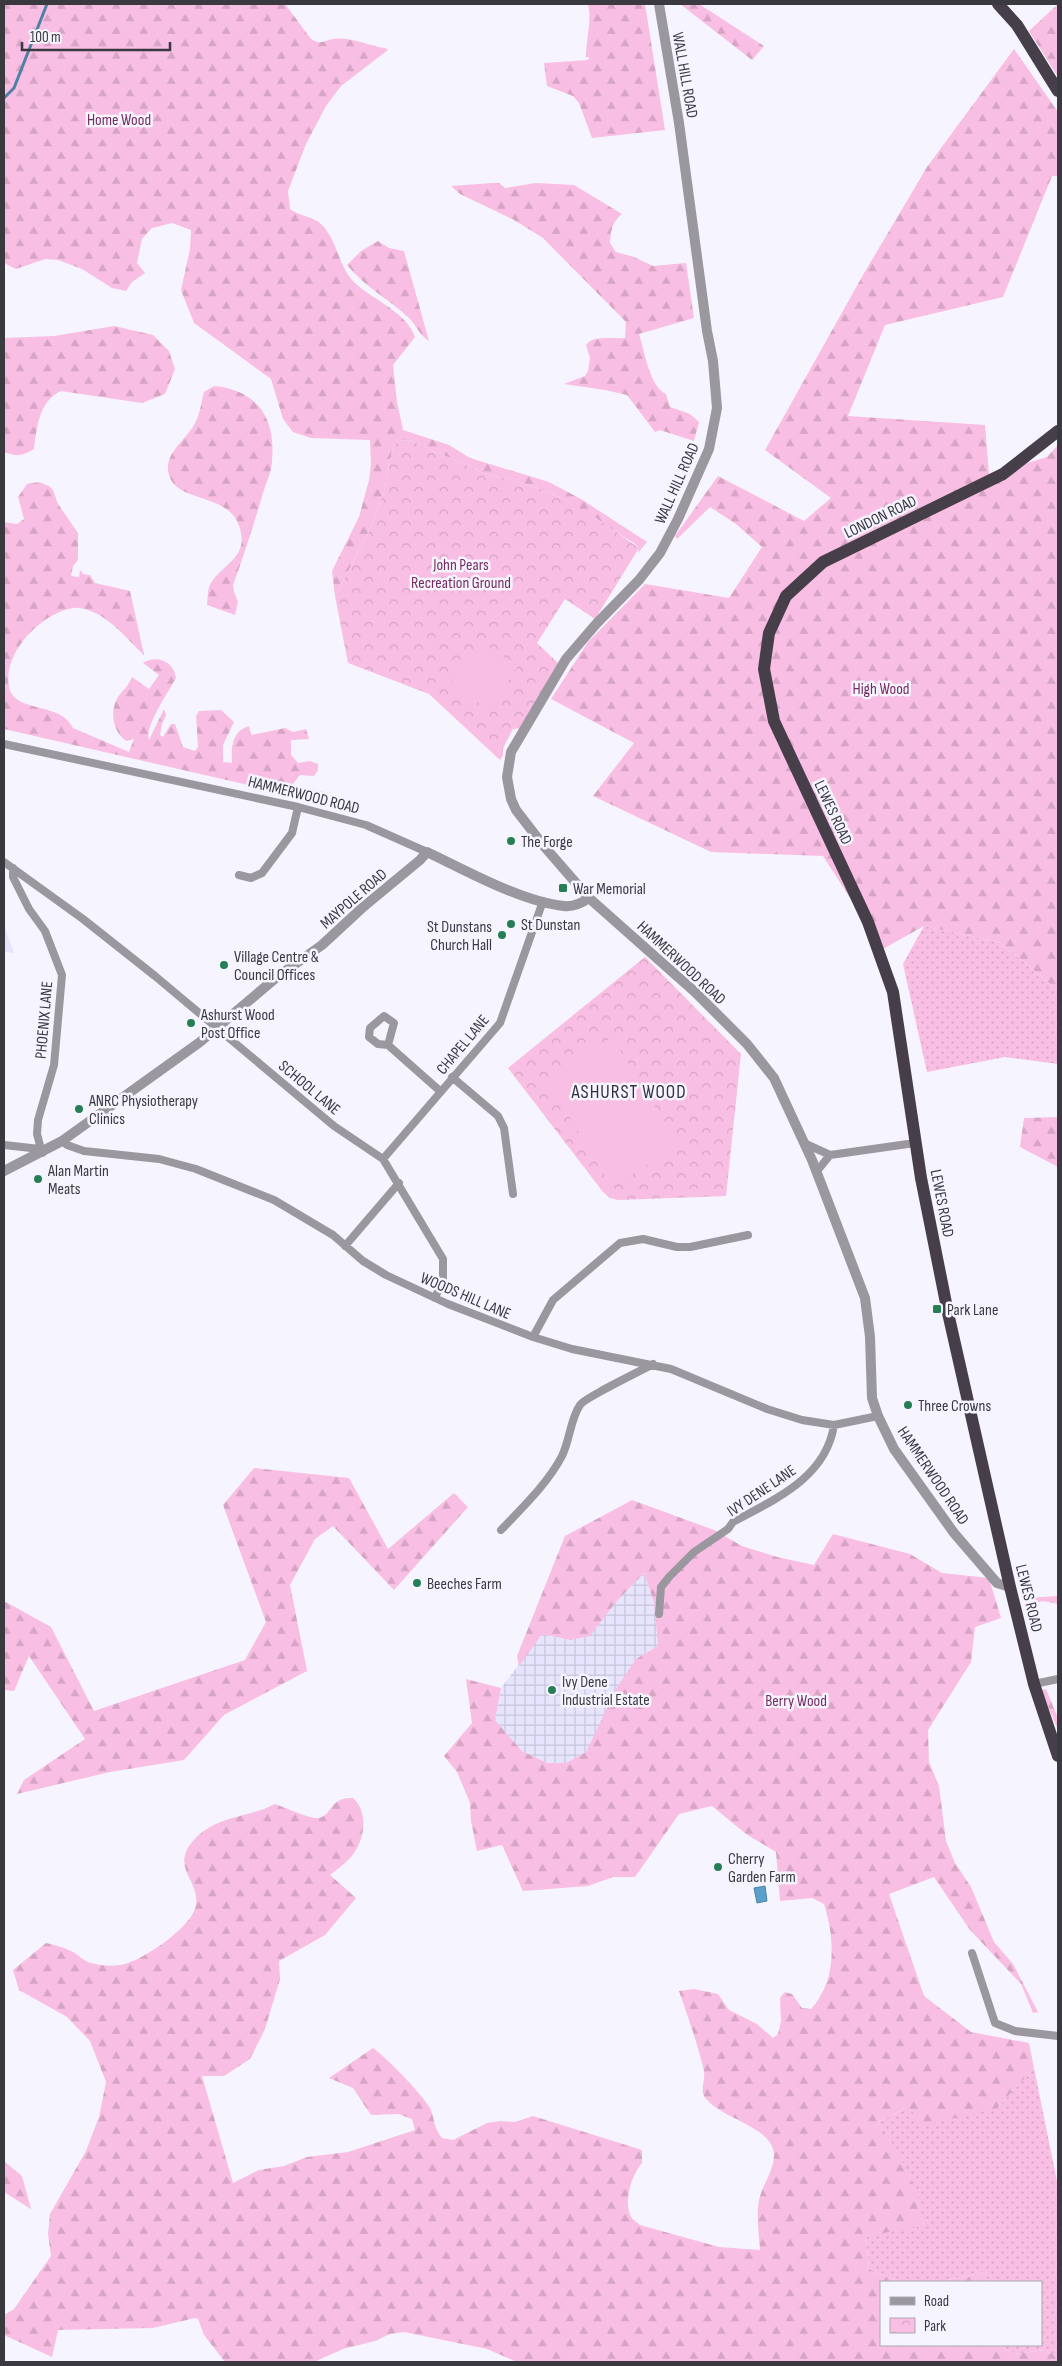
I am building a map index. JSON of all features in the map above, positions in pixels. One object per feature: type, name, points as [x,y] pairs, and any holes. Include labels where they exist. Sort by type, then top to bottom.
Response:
[{"type":"highway","points":[[998,4],[1017,26],[1058,91]]},
{"type":"highway","name":"LONDON ROAD","points":[[764,669],[769,633],[786,596],[823,562],[1003,474],[1058,431]]},
{"type":"highway","name":"LEWES ROAD","points":[[764,669],[774,721],[868,922],[893,992],[915,1143],[948,1313],[1034,1684],[1058,1756]]},
{"type":"street","name":"WALL HILL ROAD","points":[[589,898],[543,845],[516,810],[511,800],[507,766],[511,752],[566,659],[639,580],[660,553],[678,519],[709,449],[716,408],[713,361],[707,331],[679,123],[658,4]]},
{"type":"street","name":"HAMMERWOOD ROAD","points":[[4,744],[298,807],[366,825],[477,877],[543,901],[565,906],[583,903],[589,898],[694,992],[747,1044],[774,1078],[806,1144],[865,1298],[870,1337],[872,1398],[878,1416],[894,1449],[954,1533],[997,1583],[1010,1587]]},
{"type":"street","points":[[239,875],[251,878],[262,873],[292,833],[298,807]]},
{"type":"street","name":"MAYPOLE ROAD","points":[[4,1170],[62,1141],[200,1042],[277,977],[322,945],[427,852]]},
{"type":"street","name":"SCHOOL LANE","points":[[4,862],[83,919],[218,1027],[334,1126],[383,1159],[443,1259],[443,1279],[435,1298]]},
{"type":"street","name":"PHOENIX LANE","points":[[13,868],[13,877],[29,909],[45,931],[62,975],[54,1065],[38,1120],[37,1134],[41,1151]]},
{"type":"street","name":"CHAPEL LANE","points":[[383,1159],[500,1022],[543,901]]},
{"type":"street","points":[[388,1045],[440,1091]]},
{"type":"street","points":[[452,1077],[498,1116],[504,1128],[513,1194]]},
{"type":"street","name":"WOODS HILL LANE","points":[[62,1141],[66,1145],[84,1151],[159,1160],[196,1169],[280,1203],[333,1236],[363,1261],[386,1275],[435,1298],[533,1337],[572,1349],[653,1364],[701,1380],[767,1409],[802,1420],[834,1425],[878,1416]]},
{"type":"street","points":[[806,1144],[830,1155],[915,1143]]},
{"type":"street","points":[[4,1145],[41,1151]]},
{"type":"street","points":[[817,1172],[830,1155]]},
{"type":"street","points":[[345,1246],[399,1183]]},
{"type":"street","points":[[533,1337],[553,1300],[620,1243],[643,1239],[677,1247],[690,1247],[748,1235]]},
{"type":"street","points":[[501,1530],[521,1509],[562,1456],[580,1405],[588,1397],[612,1387],[653,1364]]},
{"type":"street","name":"IVY DENE LANE","points":[[659,1614],[661,1587],[668,1577],[694,1552],[728,1529],[732,1522],[799,1485],[812,1471],[832,1440],[834,1425]]},
{"type":"street","points":[[1034,1684],[1058,1679]]},
{"type":"street","points":[[972,1953],[995,2023],[1015,2031],[1058,2036]]},
{"type":"shaded area","points":[[4,925],[14,953],[4,952]]},
{"type":"shaded area","points":[[644,1573],[654,1603],[658,1646],[636,1659],[586,1752],[566,1763],[547,1763],[522,1751],[495,1720],[501,1688],[542,1634],[570,1640],[616,1602]]},
{"type":"green space","name":"Home Wood","points":[[4,4],[285,4],[314,41],[320,42],[339,38],[388,50],[341,86],[326,106],[306,144],[288,191],[290,209],[321,224],[331,238],[345,270],[356,284],[398,314],[411,328],[415,337],[393,365],[397,402],[403,430],[449,445],[470,458],[549,482],[581,499],[647,542],[638,553],[639,548],[634,543],[561,498],[535,487],[481,472],[412,441],[401,440],[393,446],[384,492],[369,532],[335,596],[332,571],[359,517],[369,480],[371,464],[370,440],[311,438],[293,432],[283,419],[271,379],[194,323],[181,290],[190,249],[191,230],[172,223],[152,228],[142,239],[137,263],[145,273],[132,282],[126,291],[112,288],[82,269],[58,260],[45,259],[16,269],[4,263]]},
{"type":"green space","points":[[588,4],[645,4],[665,130],[592,138],[579,103],[573,96],[547,86],[544,63],[588,60],[589,57],[586,57]]},
{"type":"green space","points":[[680,4],[699,4],[764,46],[752,60]]},
{"type":"green space","points":[[1058,4],[1058,77],[1029,31]]},
{"type":"green space","name":"High Wood","points":[[1014,49],[1058,112],[1058,176],[1052,176],[1003,297],[885,325],[848,416],[985,425],[989,475],[1047,457],[1058,445],[1058,990],[999,942],[924,926],[883,949],[823,856],[711,852],[593,796],[634,743],[551,699],[588,642],[645,584],[729,598],[762,547],[736,524],[710,507],[677,539],[675,536],[718,476],[804,521],[831,498],[765,450],[863,275],[927,167]]},
{"type":"green space","points":[[499,183],[505,188],[536,183],[574,185],[622,214],[611,231],[610,243],[616,252],[634,257],[653,266],[686,263],[694,318],[639,334],[655,384],[666,394],[670,407],[690,414],[699,422],[694,441],[660,430],[655,432],[627,395],[564,384],[585,376],[588,371],[590,358],[586,345],[589,342],[604,338],[625,338],[626,322],[543,238],[514,220],[460,194],[451,186]]},
{"type":"green space","points":[[378,241],[389,248],[404,251],[429,341],[409,318],[361,280],[347,265],[361,251]]},
{"type":"green space","points":[[114,326],[153,335],[169,351],[175,369],[165,394],[142,403],[61,391],[48,401],[40,416],[34,449],[19,455],[4,452],[4,338],[54,336]]},
{"type":"green space","points":[[214,386],[242,393],[252,400],[261,409],[271,431],[272,464],[270,473],[233,585],[238,602],[235,615],[207,605],[208,591],[211,583],[232,561],[240,549],[242,542],[241,533],[236,519],[227,509],[180,489],[172,481],[168,470],[168,464],[173,452],[196,421],[204,392]]},
{"type":"green space","name":"John Pears Recreation Ground","points":[[401,440],[412,441],[481,472],[535,487],[561,498],[595,517],[639,548],[595,619],[565,599],[537,643],[558,663],[522,728],[513,729],[503,748],[503,755],[500,760],[429,694],[348,663],[335,596],[369,532],[384,492],[393,446]]},
{"type":"green space","points":[[39,482],[53,490],[58,504],[78,533],[78,560],[73,566],[71,576],[79,577],[80,570],[83,574],[90,575],[95,583],[130,591],[144,655],[115,626],[98,614],[80,608],[65,610],[43,622],[32,631],[15,653],[10,665],[8,678],[10,691],[15,698],[31,706],[59,714],[73,728],[129,752],[134,739],[126,741],[115,727],[113,715],[115,703],[132,677],[149,689],[159,675],[143,663],[154,659],[164,661],[175,672],[176,678],[150,727],[149,740],[164,709],[166,715],[160,735],[163,737],[171,724],[175,724],[183,747],[195,751],[198,747],[196,716],[199,711],[221,710],[234,722],[223,745],[223,762],[232,763],[232,746],[236,736],[243,728],[249,726],[251,735],[285,728],[293,732],[306,729],[309,739],[291,740],[291,755],[298,763],[310,761],[318,764],[318,770],[314,776],[300,775],[292,785],[323,792],[327,803],[4,729],[4,522],[17,524],[24,519],[18,497],[27,484]]},
{"type":"green space","points":[[478,641],[518,666],[490,710],[450,685]]},
{"type":"green space","points":[[924,926],[999,942],[1058,990],[1058,1064],[1005,1057],[927,1072],[903,964]]},
{"type":"green space","points":[[645,957],[741,1054],[726,1196],[618,1200],[610,1198],[603,1192],[508,1068]]},
{"type":"green space","points":[[612,1037],[679,1146],[612,1187],[546,1078]]},
{"type":"green space","points":[[1058,1117],[1058,1167],[1020,1147],[1024,1118]]},
{"type":"green space","points":[[254,1468],[349,1478],[388,1549],[454,1493],[468,1507],[394,1590],[333,1526],[315,1539],[290,1585],[307,1671],[224,1715],[184,1760],[110,1772],[17,1794],[24,1780],[85,1739],[29,1656],[14,1691],[4,1690],[4,1601],[51,1627],[94,1711],[245,1660],[266,1622],[223,1505]]},
{"type":"green space","name":"Berry Wood","points":[[632,1500],[714,1530],[742,1546],[777,1557],[814,1565],[833,1534],[910,1554],[942,1573],[989,1578],[1001,1618],[975,1627],[971,1662],[928,1730],[929,1762],[939,1786],[946,1841],[955,1863],[971,1887],[994,1942],[1013,1964],[1038,2012],[1033,2013],[1021,1984],[970,1930],[934,1877],[889,1894],[924,1996],[971,2032],[1029,2043],[1034,2068],[997,2108],[922,2126],[909,2107],[878,2122],[898,2153],[917,2193],[924,2226],[866,2236],[869,2269],[897,2281],[880,2281],[880,2346],[1000,2346],[1015,2354],[1045,2350],[1058,2357],[1058,2362],[517,2362],[487,2349],[404,2332],[390,2334],[375,2341],[343,2349],[314,2362],[225,2362],[204,2335],[198,2319],[195,2318],[153,2328],[58,2330],[52,2357],[4,2335],[4,2315],[14,2309],[51,2256],[48,2234],[50,2214],[86,2151],[99,2117],[106,2082],[90,2041],[67,2017],[19,1990],[13,1970],[46,1943],[74,1952],[88,1962],[109,1966],[136,1960],[157,1948],[187,1922],[196,1905],[194,1888],[187,1874],[184,1859],[193,1841],[211,1826],[275,1804],[303,1815],[317,1818],[326,1814],[339,1801],[353,1798],[358,1804],[363,1819],[362,1835],[351,1857],[330,1875],[356,1898],[325,1935],[279,1961],[280,1979],[265,2029],[250,2059],[224,2076],[202,2076],[233,2183],[259,2170],[284,2166],[307,2157],[348,2152],[415,2130],[412,2119],[398,2114],[371,2115],[353,2088],[329,2078],[373,2048],[405,2077],[421,2096],[431,2110],[436,2128],[442,2138],[453,2140],[487,2123],[500,2121],[515,2122],[533,2116],[642,2150],[642,2163],[632,2181],[628,2196],[629,2211],[634,2220],[640,2225],[719,2247],[760,2250],[758,2206],[773,2162],[773,2149],[769,2141],[762,2134],[723,2112],[704,2097],[704,2071],[679,1991],[694,1989],[718,1994],[729,2010],[757,2024],[773,2038],[778,2034],[781,2021],[780,1998],[785,1992],[792,1994],[802,2008],[811,2009],[826,1986],[832,1945],[824,1904],[812,1898],[780,1901],[776,1852],[746,1834],[712,1806],[679,1814],[635,1877],[613,1877],[588,1886],[523,1891],[502,1845],[477,1851],[471,1821],[470,1803],[457,1772],[444,1756],[472,1723],[466,1679],[501,1688],[495,1720],[522,1751],[547,1763],[566,1763],[586,1752],[617,1687],[636,1659],[658,1646],[654,1603],[644,1573],[616,1602],[590,1636],[570,1640],[542,1634],[519,1666],[517,1656],[565,1536]]},
{"type":"green space","points":[[1058,1596],[1058,1604],[1043,1601],[1027,1605],[1026,1598]]},
{"type":"green space","points":[[1046,1689],[1058,1718],[1058,1730],[1041,1690]]},
{"type":"green space","points":[[1034,2068],[1058,2186],[1058,2357],[1045,2350],[1015,2354],[1000,2346],[1042,2346],[1042,2281],[988,2281],[985,2272],[943,2281],[897,2281],[869,2269],[866,2236],[924,2225],[907,2172],[878,2122],[909,2107],[997,2108]]},
{"type":"green space","points":[[4,2161],[22,2176],[31,2209],[4,2192]]},
{"type":"green space","points":[[985,2272],[988,2281],[943,2281]]},
{"type":"water","points":[[765,1886],[767,1901],[757,1903],[754,1888]]},
{"type":"waterway","points":[[4,98],[14,88],[47,4]]},
{"type":"place","name":"The Forge","points":[[511,841]]},
{"type":"place","name":"War Memorial","points":[[563,888]]},
{"type":"place","name":"St Dunstan","points":[[511,924]]},
{"type":"place","name":"St Dunstans Church Hall","points":[[502,935]]},
{"type":"place","name":"Village Centre & Council Offices","points":[[224,965]]},
{"type":"place","name":"Ashurst Wood Post Office","points":[[191,1023]]},
{"type":"place","name":"ANRC Physiotherapy Clinics","points":[[79,1109]]},
{"type":"place","name":"Alan Martin Meats","points":[[38,1179]]},
{"type":"place","name":"Park Lane","points":[[937,1309]]},
{"type":"place","name":"Three Crowns","points":[[908,1405]]},
{"type":"place","name":"Beeches Farm","points":[[417,1583]]},
{"type":"place","name":"Ivy Dene Industrial Estate","points":[[552,1690]]},
{"type":"place","name":"Cherry Garden Farm","points":[[718,1867]]},
{"type":"district","name":"ASHURST WOOD","points":[[629,1091]]}]
